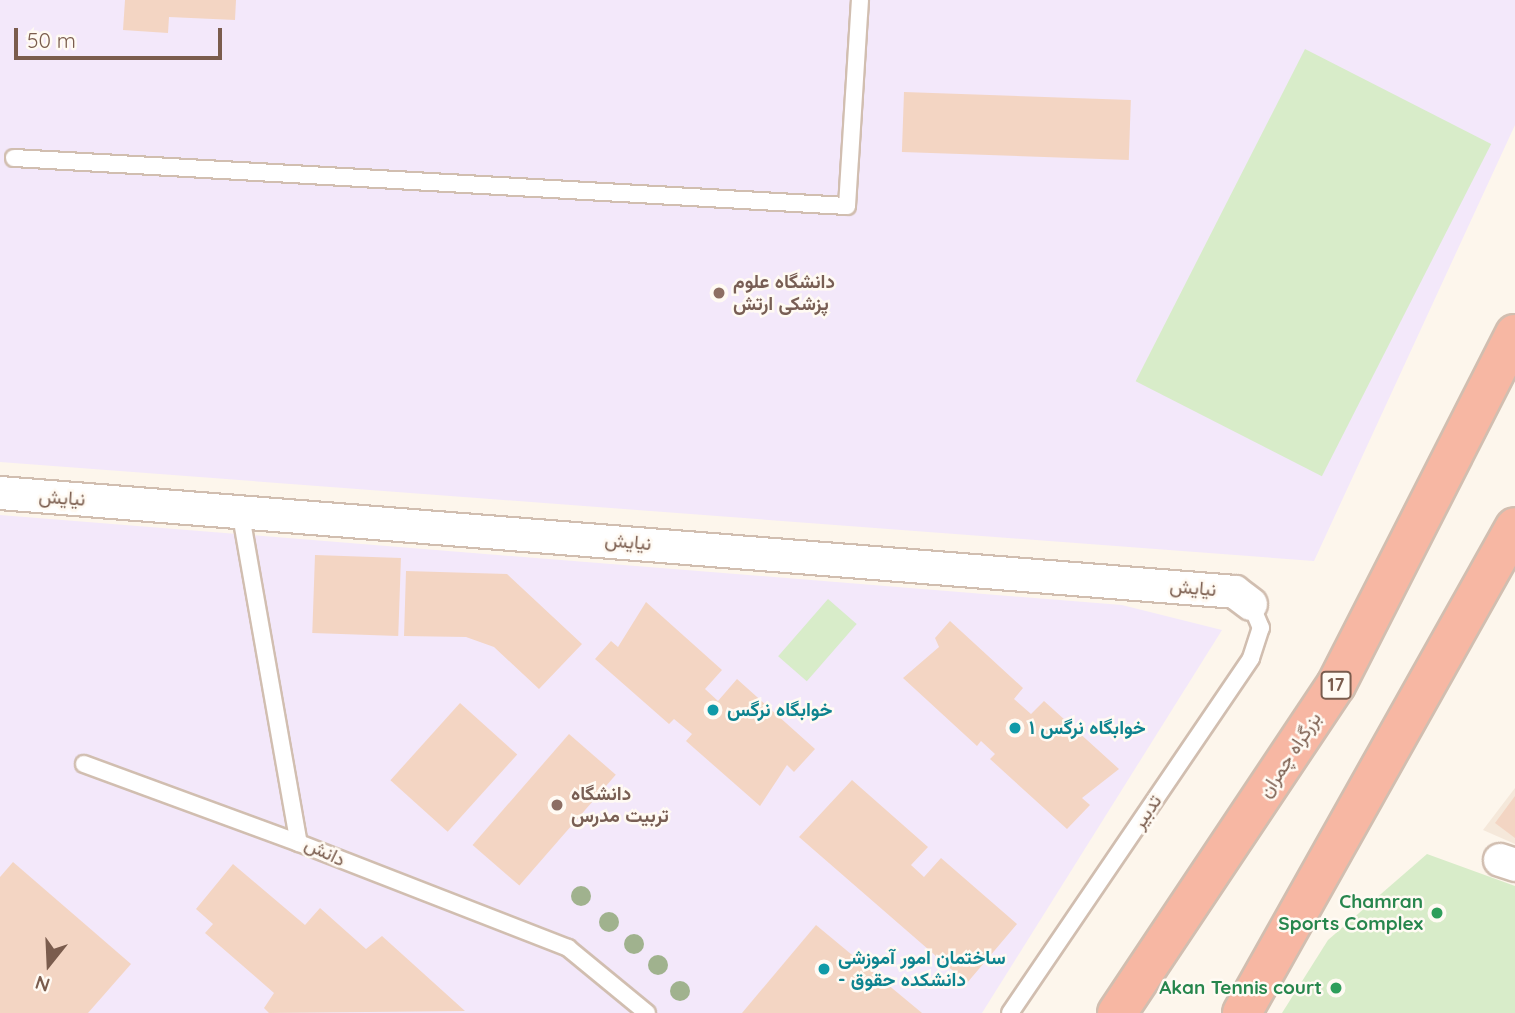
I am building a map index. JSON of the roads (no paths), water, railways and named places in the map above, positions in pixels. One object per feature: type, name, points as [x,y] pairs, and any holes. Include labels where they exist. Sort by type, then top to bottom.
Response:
[{"type":"highway","name":"بزرگراه چمران","points":[[1117,1013],[1336,685],[1515,334]]},
{"type":"highway","points":[[1242,1013],[1515,527]]},
{"type":"street","name":"نیایش","points":[[0,493],[240,510],[1235,592],[1251,604]]},
{"type":"lane","points":[[14,158],[847,206],[860,0]]},
{"type":"lane","name":"دانش","points":[[240,510],[299,843],[568,948],[642,1012]]},
{"type":"lane","name":"تدبیر","points":[[1010,1013],[1251,658],[1261,628],[1251,604]]},
{"type":"lane","points":[[84,764],[299,843]]},
{"type":"place","name":"دانشگاه علوم پزشکی ارتش","points":[[719,293]]},
{"type":"place","name":"خوابگاه نرگس","points":[[713,710]]},
{"type":"place","name":"خوابگاه نرگس ۱","points":[[1015,728]]},
{"type":"place","name":"دانشگاه تربیت مدرس","points":[[557,805]]},
{"type":"place","name":"Chamran Sports Complex","points":[[1437,913]]},
{"type":"place","name":"ساختمان امور آموزشی - دانشکده حقوق","points":[[824,969]]},
{"type":"place","name":"Akan Tennis court","points":[[1336,988]]}]
